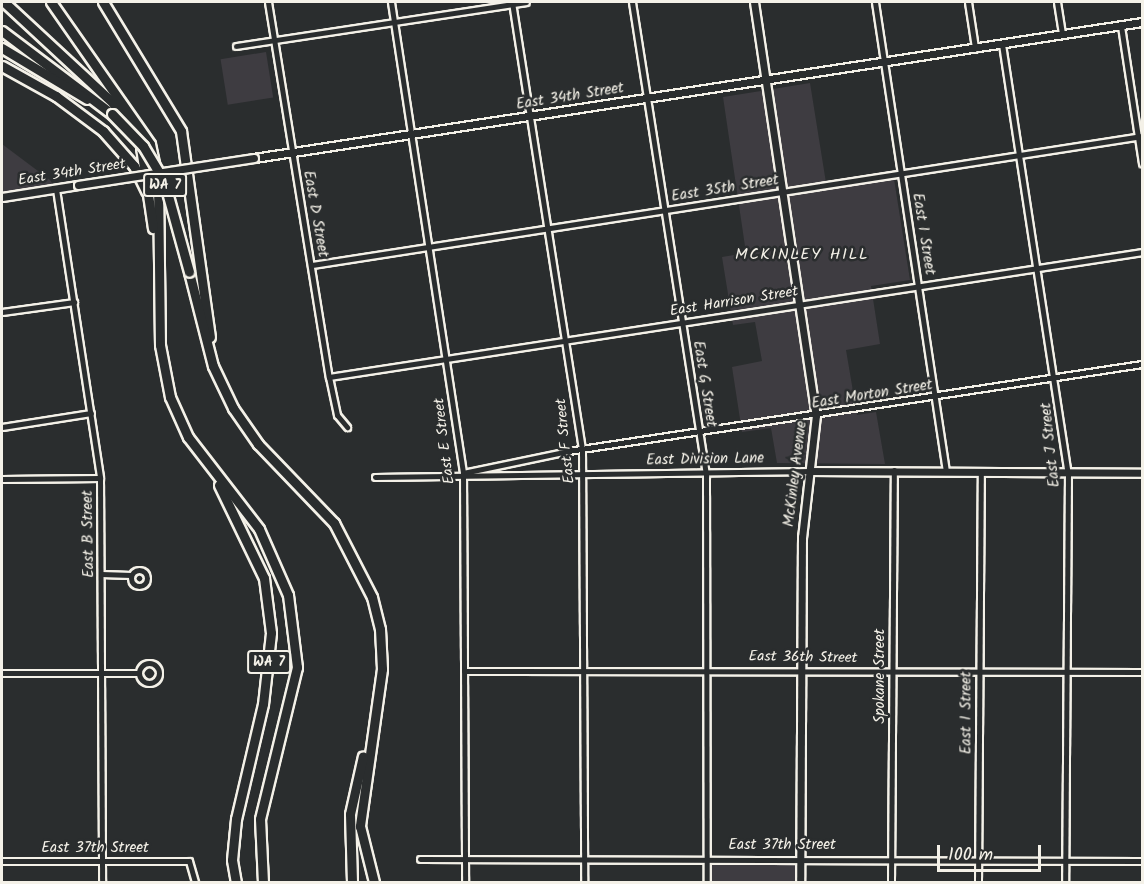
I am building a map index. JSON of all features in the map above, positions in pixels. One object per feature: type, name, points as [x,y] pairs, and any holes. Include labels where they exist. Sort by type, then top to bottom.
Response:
[{"type":"highway","points":[[4,2],[126,120],[144,152],[158,279]]},
{"type":"highway","points":[[51,2],[150,144],[158,182],[158,279]]},
{"type":"highway","points":[[103,2],[182,131],[192,180],[213,366]]},
{"type":"highway","points":[[2,31],[75,89]]},
{"type":"highway","points":[[2,48],[75,89]]},
{"type":"highway","points":[[2,66],[56,96],[104,131],[138,172],[152,212]]},
{"type":"highway","name":"WA 7","points":[[75,89],[112,114],[134,134],[161,174],[213,366],[243,423],[334,523],[360,568],[381,629],[379,696],[350,814],[352,882]]},
{"type":"highway","name":"WA 7","points":[[158,279],[167,389],[177,417],[201,454],[253,547],[270,606],[263,704],[232,847],[236,882]]},
{"type":"highway","points":[[201,454],[259,529],[281,575],[293,617],[294,688],[260,819],[263,882]]},
{"type":"highway","points":[[374,882],[362,849],[360,807],[379,696]]},
{"type":"street","name":"East D Street","points":[[268,2],[329,377],[337,415],[347,428]]},
{"type":"street","name":"East E Street","points":[[391,2],[463,472],[465,882]]},
{"type":"street","points":[[236,46],[526,2]]},
{"type":"street","name":"East G Street","points":[[632,2],[706,475],[707,882]]},
{"type":"street","name":"McKinley Avenue","points":[[754,2],[816,415],[812,471],[802,537],[800,882]]},
{"type":"street","name":"East I Street","points":[[875,2],[946,471]]},
{"type":"street","points":[[968,2],[975,48]]},
{"type":"street","points":[[1057,2],[1062,35]]},
{"type":"street","name":"East F Street","points":[[512,3],[582,450],[584,475],[584,882]]},
{"type":"street","name":"East 34th Street","points":[[2,197],[1143,22]]},
{"type":"street","points":[[1121,26],[1143,164]]},
{"type":"street","name":"East J Street","points":[[1002,44],[1021,155],[1068,473],[1065,882]]},
{"type":"street","name":"East 35th Street","points":[[312,265],[1140,137]]},
{"type":"street","name":"East B Street","points":[[56,189],[100,478],[102,882]]},
{"type":"street","name":"East Harrison Street","points":[[329,377],[1143,252]]},
{"type":"street","points":[[2,312],[74,302]]},
{"type":"street","name":"East Morton Street","points":[[463,472],[582,450],[1143,364]]},
{"type":"street","points":[[2,427],[91,413]]},
{"type":"street","name":"East Division Lane","points":[[375,477],[463,472],[584,475],[706,475],[894,470],[1143,473]]},
{"type":"street","name":"Spokane Street","points":[[891,882],[894,470]]},
{"type":"street","name":"East I Street","points":[[978,882],[981,472]]},
{"type":"street","points":[[2,479],[100,478]]},
{"type":"street","points":[[101,574],[131,575]]},
{"type":"street","name":"East 36th Street","points":[[464,671],[801,669],[1143,672]]},
{"type":"street","points":[[2,674],[139,673]]},
{"type":"street","name":"East 37th Street","points":[[420,859],[707,857],[1143,861]]},
{"type":"street","name":"East 37th Street","points":[[2,861],[189,861],[195,882]]},
{"type":"shaded area","points":[[266,52],[273,97],[228,105],[221,59]]},
{"type":"shaded area","points":[[810,83],[827,189],[894,179],[910,280],[871,286],[880,344],[846,350],[857,415],[876,412],[885,464],[777,463],[771,428],[742,432],[732,367],[762,361],[755,322],[733,325],[722,257],[746,253],[723,97]]},
{"type":"shaded area","points":[[2,144],[50,180],[56,189],[2,198]]},
{"type":"shaded area","points":[[707,857],[800,859],[800,882],[707,882]]},
{"type":"district","name":"MCKINLEY HILL","points":[[802,255]]}]
